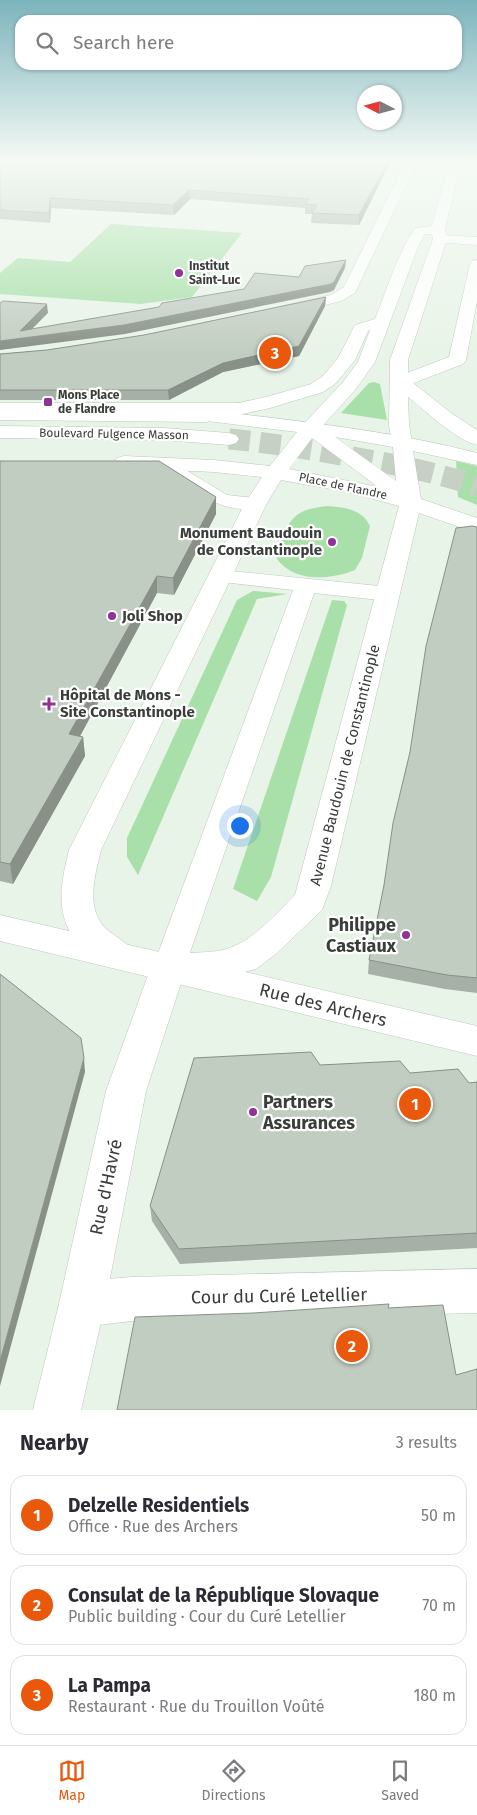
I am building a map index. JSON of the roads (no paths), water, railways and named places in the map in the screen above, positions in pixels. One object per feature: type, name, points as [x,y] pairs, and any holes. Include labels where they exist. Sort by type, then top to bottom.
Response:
[{"type":"main road","points":[[276,311],[336,298],[350,290],[382,224]]},
{"type":"main road","name":"Place de Flandre","points":[[404,529],[411,502],[405,474],[399,425],[399,360],[441,224]]},
{"type":"main road","name":"Place de Flandre","points":[[253,509],[309,422],[349,386],[366,362],[411,247],[420,231],[439,234]]},
{"type":"main road","points":[[439,234],[477,242]]},
{"type":"main road","points":[[400,382],[457,360],[477,264]]},
{"type":"main road","points":[[199,416],[280,400],[317,388],[330,380],[338,371],[346,360],[361,328],[383,322]]},
{"type":"main road","points":[[400,382],[444,417],[477,439]]},
{"type":"main road","points":[[0,414],[199,416],[309,422],[477,459]]},
{"type":"main road","name":"Place de Flandre","points":[[309,422],[411,502]]},
{"type":"main road","name":"Boulevard Fulgence Masson","points":[[0,432],[164,434],[229,439]]},
{"type":"main road","name":"Boulevard Fulgence Masson","points":[[105,462],[173,463],[246,469]]},
{"type":"main road","name":"Place de Flandre","points":[[246,469],[363,488],[411,502],[477,526]]},
{"type":"main road","points":[[116,955],[91,935],[79,915],[76,895],[85,850],[253,509]]},
{"type":"main road","name":"Avenue Baudouin de Constantinople","points":[[169,967],[217,965],[244,959],[265,944],[310,901],[316,886],[404,529]]},
{"type":"main road","points":[[0,928],[169,967]]},
{"type":"main road","name":"Rue des Archers","points":[[169,967],[477,1042]]},
{"type":"main road","name":"Rue d'Havré","points":[[57,1410],[82,1304],[126,1091],[169,967]]},
{"type":"main road","name":"Cour du Curé Letellier","points":[[82,1304],[132,1299],[477,1291]]},
{"type":"lane","name":"Boulevard Fulgence Masson","points":[[0,408],[240,408]]},
{"type":"lane","name":"Boulevard Fulgence Masson","points":[[167,408],[199,416]]},
{"type":"lane","points":[[173,463],[172,470],[222,500],[253,509]]},
{"type":"lane","points":[[221,576],[388,594]]},
{"type":"lane","points":[[169,967],[193,895],[306,585]]},
{"type":"tunnel","points":[[229,439],[294,447],[388,463],[433,473],[477,486]]},
{"type":"place","name":"Institut Saint-Luc","points":[[179,273]]},
{"type":"place","name":"La Pampa","points":[[275,353]]},
{"type":"place","name":"Mons Place de Flandre","points":[[48,402]]},
{"type":"place","name":"Monument Baudouin de Constantinople","points":[[332,542]]},
{"type":"place","name":"Joli Shop","points":[[112,616]]},
{"type":"place","name":"Hôpital de Mons - Site Constantinople","points":[[49,704]]},
{"type":"place","name":"Philippe Castiaux","points":[[406,935]]},
{"type":"place","name":"Delzelle Residentiels","points":[[415,1104]]},
{"type":"place","name":"Partners Assurances","points":[[253,1112]]},
{"type":"place","name":"Consulat de la République Slovaque","points":[[352,1346]]}]
